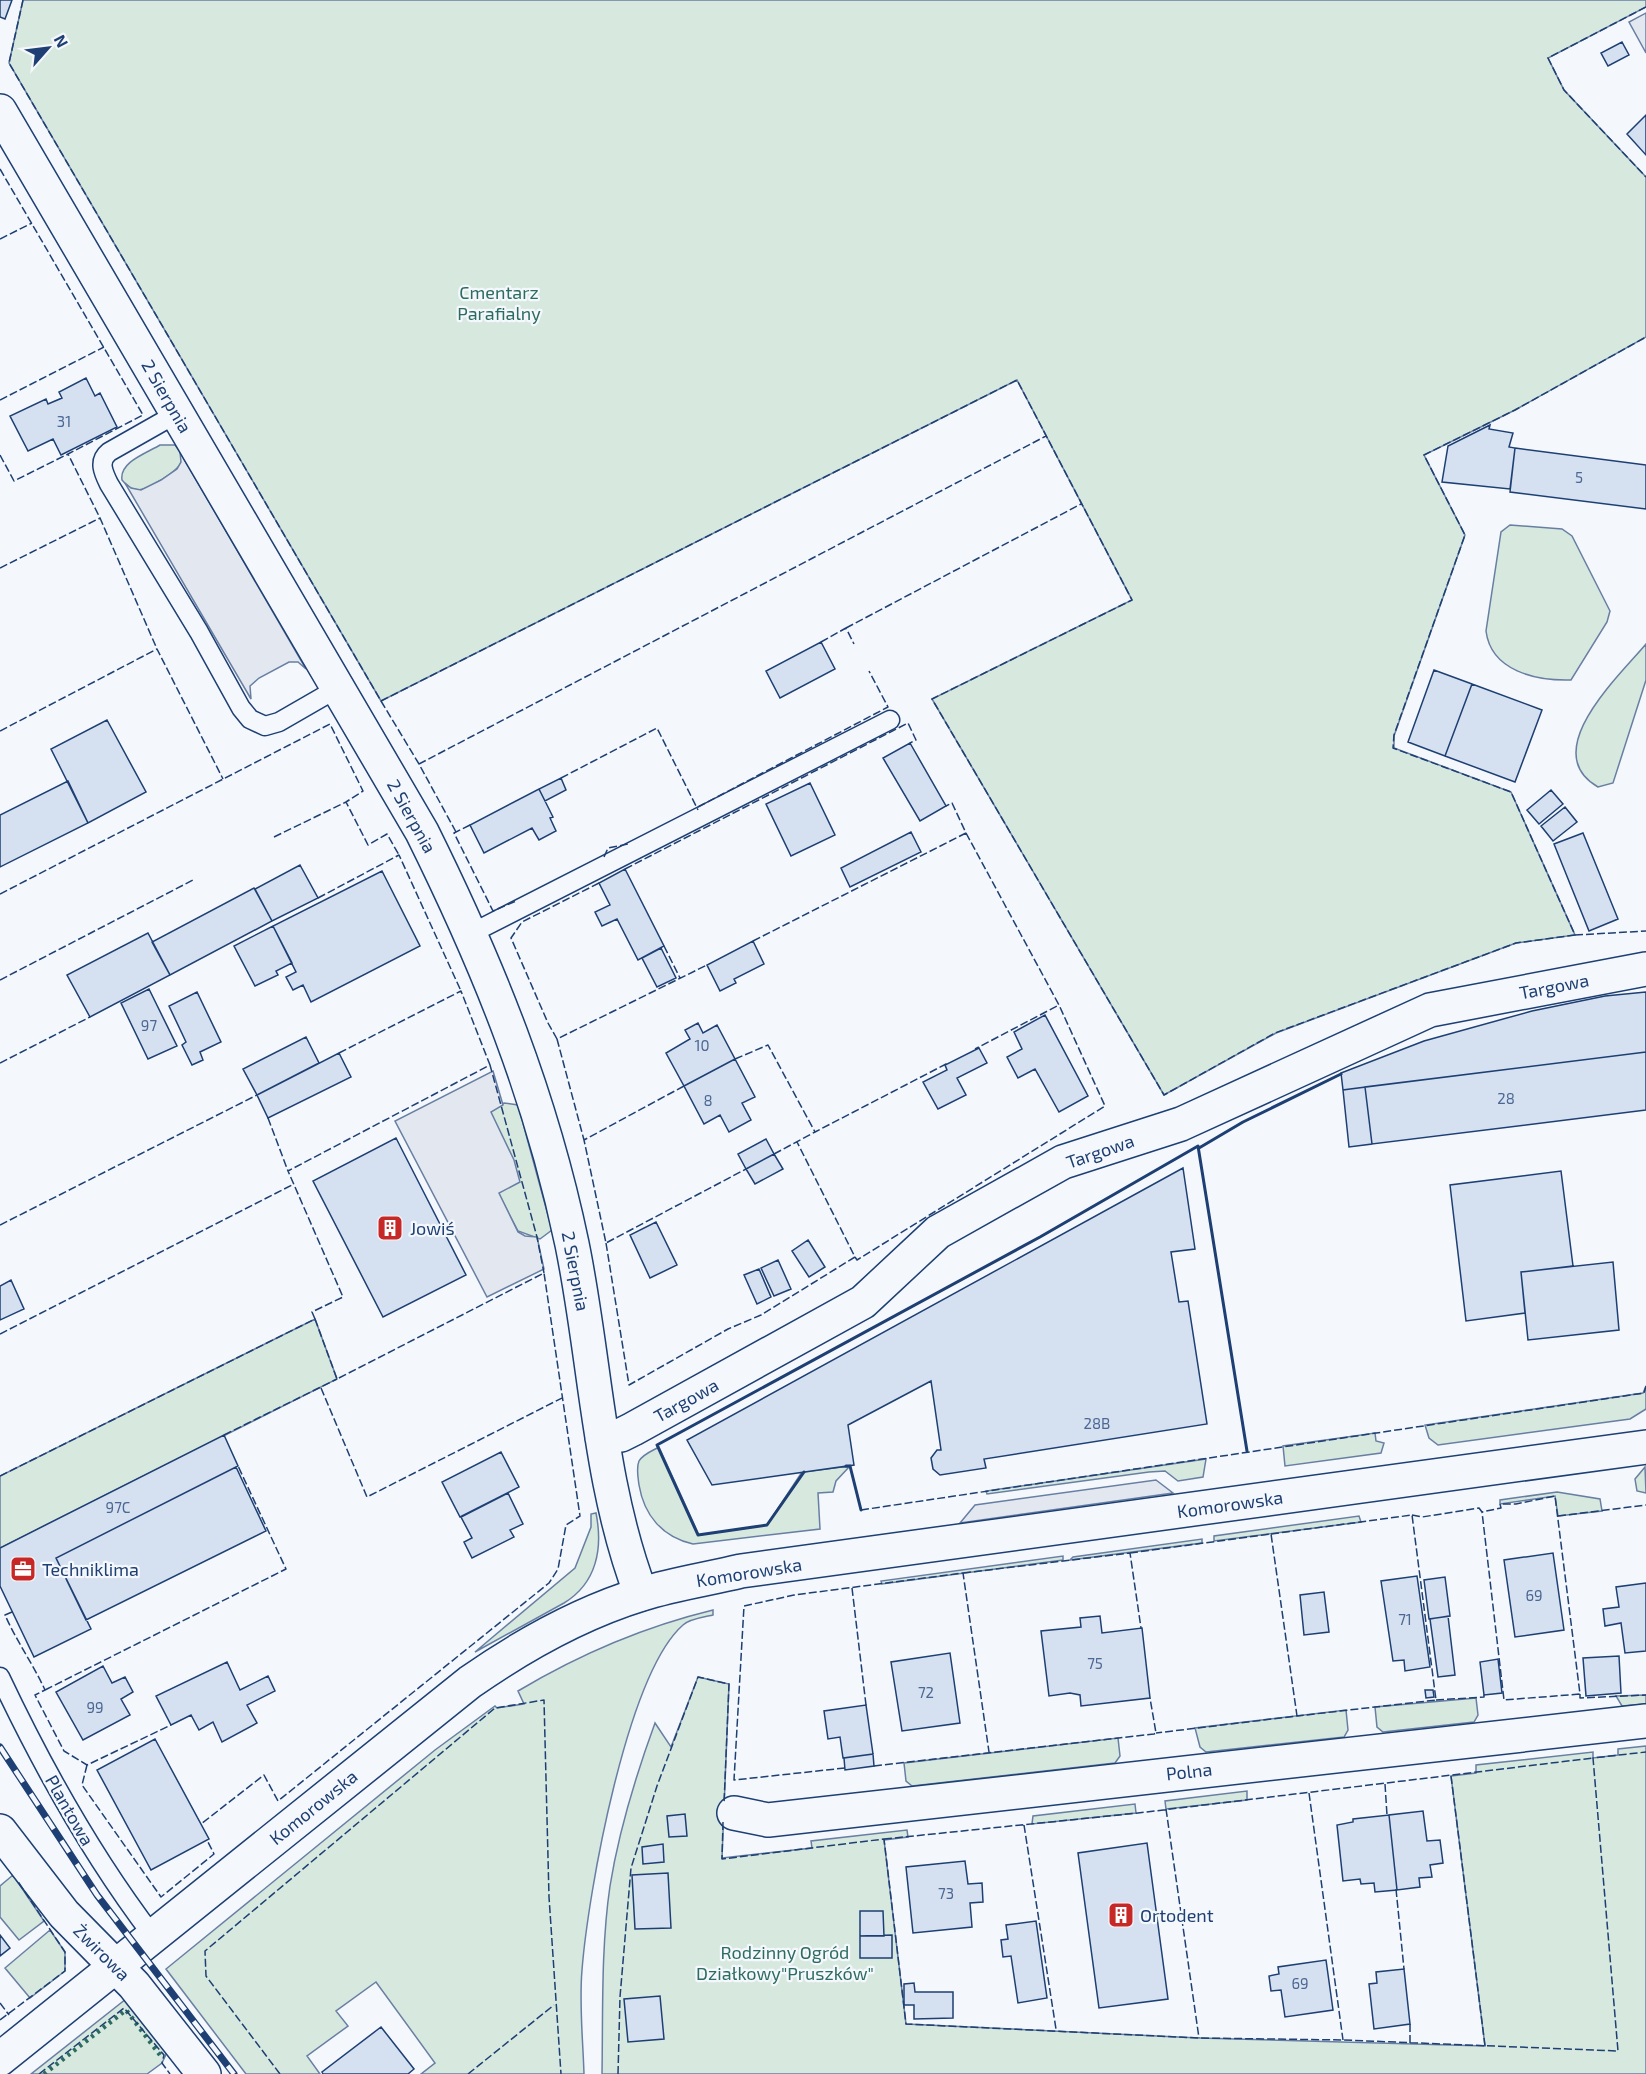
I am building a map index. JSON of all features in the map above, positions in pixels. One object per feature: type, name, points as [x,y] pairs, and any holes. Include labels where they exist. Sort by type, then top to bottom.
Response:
[{"type":"street","name":"2 Sierpnia","points":[[0,111],[422,832],[472,933],[506,1017],[550,1147],[586,1320],[602,1438],[615,1512],[641,1594]]},
{"type":"street","name":"Targowa","points":[[602,1438],[621,1435],[633,1429],[863,1302],[938,1232],[1064,1162],[1181,1124],[1431,1010],[1646,969]]},
{"type":"street","name":"Komorowska","points":[[0,2059],[489,1668],[549,1633],[641,1594],[741,1571],[1646,1447]]},
{"type":"street","name":"Polna","points":[[734,1813],[768,1820],[1646,1720]]},
{"type":"street","name":"Żwirowa","points":[[0,1831],[64,1914],[118,1966],[204,2074]]},
{"type":"lane","points":[[176,414],[109,452],[102,460],[102,466],[109,484],[200,632],[241,708],[250,719],[265,726],[279,722],[338,688]]},
{"type":"lane","points":[[472,933],[890,720]]},
{"type":"lane","name":"Plantowa","points":[[0,1677],[27,1736],[96,1856],[153,1936]]},
{"type":"green space","name":"Cmentarz Parafialny","points":[[23,0],[1646,0],[1646,7],[1548,58],[1564,90],[1646,177],[1646,337],[1515,410],[1424,455],[1465,535],[1394,736],[1394,748],[1511,792],[1575,935],[1516,943],[1276,1033],[1164,1095],[932,699],[1132,600],[1017,380],[381,701],[9,63]]},
{"type":"green space","points":[[160,445],[175,445],[181,457],[179,466],[169,475],[148,487],[138,490],[129,487],[122,480],[125,468],[135,459]]},
{"type":"green space","points":[[1510,525],[1562,529],[1572,536],[1610,611],[1607,622],[1571,680],[1544,678],[1517,671],[1496,656],[1490,645],[1486,631],[1501,532]]},
{"type":"green space","points":[[1646,644],[1646,680],[1613,783],[1598,787],[1581,772],[1576,754],[1579,735],[1589,714],[1603,694]]},
{"type":"green space","points":[[504,1103],[518,1105],[552,1230],[540,1239],[518,1231],[498,1193],[491,1111]]},
{"type":"green space","points":[[315,1319],[337,1379],[0,1548],[0,1476]]},
{"type":"green space","points":[[1646,1386],[1646,1409],[1630,1419],[1438,1445],[1429,1438],[1425,1425],[1643,1393]]},
{"type":"green space","points":[[1375,1433],[1376,1441],[1384,1443],[1381,1453],[1285,1466],[1283,1446]]},
{"type":"green space","points":[[659,1447],[699,1535],[767,1525],[802,1472],[850,1466],[836,1481],[833,1492],[818,1493],[820,1529],[693,1544],[672,1536],[656,1523],[641,1496],[639,1461]]},
{"type":"green space","points":[[1206,1459],[1203,1477],[1178,1481],[1165,1471],[987,1494],[986,1491]]},
{"type":"green space","points":[[1645,1467],[1646,1493],[1637,1491],[1635,1479]]},
{"type":"green space","points":[[1557,1492],[1600,1499],[1602,1511],[1558,1516],[1555,1496],[1500,1504],[1500,1500]]},
{"type":"green space","points":[[596,1513],[598,1552],[595,1564],[584,1585],[564,1603],[475,1652],[575,1568],[591,1527],[591,1514]]},
{"type":"green space","points":[[1359,1516],[1361,1522],[1214,1541],[1214,1536]]},
{"type":"green space","points":[[1202,1539],[1202,1543],[1070,1560],[1073,1557]]},
{"type":"green space","points":[[1063,1556],[1063,1560],[882,1584],[881,1581]]},
{"type":"green space","points":[[713,1610],[713,1615],[683,1625],[663,1651],[644,1689],[628,1735],[602,1840],[586,1935],[581,1996],[584,2074],[421,2074],[435,2063],[376,1982],[336,2011],[348,2026],[307,2056],[320,2074],[246,2074],[166,1969],[435,1750],[495,1706],[497,1708],[524,1704],[518,1691],[612,1643]]},
{"type":"green space","name":"Rodzinny Ogród Działkowy\"Pruszków\"","points":[[698,1677],[729,1684],[722,1858],[812,1848],[811,1841],[907,1830],[908,1837],[884,1840],[906,2024],[1199,2038],[1485,2046],[1451,1776],[1476,1773],[1476,1765],[1593,1752],[1593,1758],[1618,1755],[1618,1749],[1646,1746],[1646,2074],[602,2074],[605,1932],[618,1844],[655,1723],[671,1747]]},
{"type":"green space","points":[[1646,1695],[1646,1704],[1622,1706],[1616,1696]]},
{"type":"green space","points":[[1476,1698],[1478,1715],[1474,1722],[1383,1732],[1377,1727],[1375,1707]]},
{"type":"green space","points":[[1346,1710],[1348,1730],[1344,1737],[1206,1752],[1200,1747],[1195,1728]]},
{"type":"green space","points":[[1118,1738],[1120,1756],[1115,1763],[912,1786],[906,1781],[904,1763]]},
{"type":"green space","points":[[1247,1791],[1247,1800],[1166,1809],[1165,1801]]},
{"type":"green space","points":[[1135,1804],[1136,1813],[1032,1824],[1033,1816]]},
{"type":"green space","points":[[13,1875],[44,1921],[19,1940],[0,1917],[0,1886]]},
{"type":"green space","points":[[50,1930],[65,1952],[65,1971],[30,1998],[5,1968]]},
{"type":"green space","points":[[126,1999],[169,2048],[162,2063],[147,2074],[31,2074]]},
{"type":"shaded area","points":[[1646,13],[1646,53],[1629,22]]},
{"type":"shaded area","points":[[180,452],[306,669],[298,662],[289,662],[259,678],[250,686],[251,699],[125,483],[131,488],[141,490],[161,480],[177,469],[181,462]]},
{"type":"shaded area","points":[[493,1071],[503,1105],[491,1112],[514,1160],[520,1182],[499,1193],[518,1232],[525,1236],[537,1237],[544,1269],[487,1297],[395,1121]]},
{"type":"shaded area","points":[[1156,1480],[1173,1493],[960,1523],[975,1505]]},
{"type":"building","points":[[0,0],[12,0],[5,19],[0,17]]},
{"type":"building","points":[[1622,42],[1629,55],[1608,66],[1601,53]]},
{"type":"building","points":[[1646,115],[1646,155],[1627,134]]},
{"type":"building","points":[[86,378],[95,396],[100,393],[117,427],[61,455],[53,439],[28,451],[10,416],[46,399],[48,404],[62,398],[59,392]]},
{"type":"building","points":[[1490,425],[1489,429],[1513,433],[1509,447],[1515,448],[1510,489],[1442,482],[1448,446]]},
{"type":"building","points":[[1515,448],[1646,465],[1646,509],[1510,492]]},
{"type":"building","points":[[821,642],[835,669],[780,698],[766,671]]},
{"type":"building","points":[[1434,670],[1472,684],[1445,756],[1408,742]]},
{"type":"building","points":[[1472,684],[1542,710],[1515,782],[1445,756]]},
{"type":"building","points":[[107,720],[146,792],[88,823],[51,749]]},
{"type":"building","points":[[910,743],[946,806],[920,821],[883,758]]},
{"type":"building","points":[[561,778],[566,790],[545,801],[539,789]]},
{"type":"building","points":[[68,781],[88,823],[0,867],[0,815]]},
{"type":"building","points":[[810,783],[835,835],[791,856],[766,804]]},
{"type":"building","points":[[539,789],[553,817],[550,818],[556,831],[539,840],[532,828],[484,853],[470,825]]},
{"type":"building","points":[[1551,790],[1563,804],[1539,824],[1527,810]]},
{"type":"building","points":[[1565,807],[1577,822],[1553,841],[1541,826]]},
{"type":"building","points":[[911,832],[921,852],[850,887],[841,868]]},
{"type":"building","points":[[1583,833],[1618,919],[1589,931],[1554,844]]},
{"type":"building","points":[[300,865],[318,898],[272,921],[255,889]]},
{"type":"building","points":[[625,869],[664,946],[638,960],[617,919],[602,926],[595,912],[610,905],[599,883]]},
{"type":"building","points":[[382,871],[420,946],[311,1002],[303,985],[293,990],[286,977],[296,972],[273,926]]},
{"type":"building","points":[[254,888],[272,921],[170,975],[152,942]]},
{"type":"building","points":[[273,926],[292,963],[276,971],[278,975],[255,986],[234,946]]},
{"type":"building","points":[[148,933],[170,975],[90,1017],[67,975]]},
{"type":"building","points":[[753,941],[764,964],[734,979],[736,983],[720,991],[707,965]]},
{"type":"building","points":[[661,948],[676,978],[657,987],[642,958]]},
{"type":"building","points":[[149,989],[177,1046],[148,1059],[121,1003]]},
{"type":"building","points":[[197,992],[221,1042],[200,1052],[203,1060],[192,1065],[182,1045],[186,1042],[169,1006]]},
{"type":"building","points":[[1646,992],[1646,1052],[1343,1090],[1341,1073],[1424,1041],[1532,1011],[1605,996]]},
{"type":"building","points":[[1045,1015],[1088,1096],[1059,1112],[1035,1069],[1018,1078],[1007,1057],[1022,1049],[1014,1032]]},
{"type":"building","points":[[698,1023],[703,1033],[717,1025],[735,1059],[684,1086],[666,1053],[690,1039],[685,1030]]},
{"type":"building","points":[[306,1037],[319,1063],[257,1095],[243,1069]]},
{"type":"building","points":[[979,1048],[987,1063],[957,1078],[966,1095],[938,1109],[923,1082],[947,1070],[945,1065]]},
{"type":"building","points":[[1646,1052],[1646,1110],[1372,1144],[1365,1087]]},
{"type":"building","points":[[339,1053],[351,1077],[268,1118],[257,1095]]},
{"type":"building","points":[[735,1059],[755,1097],[742,1103],[751,1120],[729,1132],[720,1115],[704,1124],[684,1086]]},
{"type":"building","points":[[1365,1087],[1372,1144],[1349,1147],[1343,1090]]},
{"type":"building","name":"Jowiś","points":[[396,1138],[466,1275],[383,1317],[313,1181]]},
{"type":"building","points":[[766,1139],[774,1154],[746,1169],[738,1154]]},
{"type":"building","points":[[774,1154],[783,1169],[755,1184],[746,1169]]},
{"type":"building","points":[[1183,1168],[1195,1249],[1171,1252],[1179,1302],[1188,1301],[1207,1424],[984,1459],[986,1468],[940,1475],[933,1469],[931,1458],[937,1450],[941,1450],[931,1381],[848,1425],[854,1465],[712,1485],[687,1440]]},
{"type":"building","points":[[1561,1171],[1573,1266],[1521,1272],[1525,1313],[1466,1321],[1450,1185]]},
{"type":"building","points":[[656,1222],[677,1265],[650,1278],[630,1235]]},
{"type":"building","points":[[808,1240],[825,1267],[809,1277],[792,1251]]},
{"type":"building","points":[[778,1260],[791,1289],[774,1296],[761,1268]]},
{"type":"building","points":[[1613,1262],[1619,1330],[1528,1340],[1521,1272]]},
{"type":"building","points":[[759,1269],[771,1297],[757,1304],[744,1275]]},
{"type":"building","points":[[11,1280],[24,1309],[0,1320],[0,1286]]},
{"type":"building","points":[[224,1435],[238,1466],[56,1558],[91,1629],[34,1657],[0,1586],[0,1548]]},
{"type":"building","points":[[501,1452],[519,1487],[460,1517],[442,1482]]},
{"type":"building","points":[[236,1467],[266,1531],[86,1620],[56,1558]]},
{"type":"building","points":[[508,1493],[523,1524],[510,1530],[514,1537],[472,1558],[464,1542],[472,1538],[461,1517]]},
{"type":"building","points":[[1553,1553],[1564,1630],[1515,1637],[1504,1560]]},
{"type":"building","points":[[1417,1576],[1430,1667],[1405,1671],[1404,1660],[1393,1661],[1381,1581]]},
{"type":"building","points":[[1445,1577],[1450,1616],[1429,1619],[1424,1580]]},
{"type":"building","points":[[1646,1583],[1646,1651],[1625,1653],[1621,1623],[1605,1626],[1603,1609],[1619,1607],[1616,1587]]},
{"type":"building","points":[[1324,1592],[1329,1632],[1304,1635],[1300,1595]]},
{"type":"building","points":[[1100,1616],[1102,1633],[1142,1628],[1150,1698],[1081,1706],[1080,1695],[1070,1693],[1049,1696],[1041,1631],[1081,1627],[1080,1618]]},
{"type":"building","points":[[1448,1616],[1455,1675],[1438,1677],[1430,1619]]},
{"type":"building","points":[[950,1653],[960,1723],[902,1731],[891,1662]]},
{"type":"building","points":[[1619,1656],[1621,1693],[1586,1696],[1583,1658]]},
{"type":"building","points":[[1498,1659],[1502,1693],[1484,1695],[1480,1662]]},
{"type":"building","points":[[227,1662],[240,1690],[268,1676],[275,1691],[247,1705],[257,1723],[222,1742],[213,1722],[199,1730],[191,1715],[171,1725],[156,1696]]},
{"type":"building","points":[[103,1666],[112,1683],[125,1677],[133,1692],[121,1699],[130,1715],[83,1740],[56,1692]]},
{"type":"building","points":[[1425,1690],[1433,1690],[1434,1697],[1426,1698]]},
{"type":"building","points":[[866,1705],[873,1754],[843,1758],[840,1737],[828,1739],[824,1711]]},
{"type":"building","points":[[155,1739],[209,1839],[151,1870],[97,1770]]},
{"type":"building","points":[[873,1754],[874,1766],[845,1770],[844,1758]]},
{"type":"building","points":[[1423,1811],[1427,1841],[1440,1840],[1443,1863],[1430,1865],[1432,1877],[1419,1878],[1420,1887],[1397,1890],[1389,1815]]},
{"type":"building","points":[[685,1814],[687,1836],[669,1837],[667,1816]]},
{"type":"building","points":[[1389,1815],[1397,1890],[1375,1892],[1374,1883],[1361,1884],[1360,1879],[1343,1881],[1337,1825],[1353,1822],[1353,1819]]},
{"type":"building","name":"Ortodent","points":[[1147,1843],[1168,1999],[1099,2008],[1078,1853]]},
{"type":"building","points":[[663,1844],[664,1862],[643,1864],[642,1847]]},
{"type":"building","points":[[965,1861],[968,1884],[982,1883],[983,1902],[970,1903],[972,1927],[913,1933],[906,1867]]},
{"type":"building","points":[[668,1873],[671,1928],[635,1929],[632,1875]]},
{"type":"building","points":[[860,1911],[883,1911],[884,1936],[860,1936]]},
{"type":"building","points":[[1036,1921],[1047,1998],[1018,2003],[1011,1956],[1003,1957],[1001,1940],[1008,1939],[1006,1925]]},
{"type":"building","points":[[0,1935],[10,1948],[0,1956]]},
{"type":"building","points":[[892,1935],[892,1958],[860,1958],[860,1936]]},
{"type":"building","points":[[1326,1960],[1333,2010],[1285,2017],[1281,1990],[1271,1991],[1269,1976],[1279,1974],[1278,1967]]},
{"type":"building","points":[[1404,1969],[1410,2024],[1374,2029],[1369,1984],[1377,1983],[1376,1972]]},
{"type":"building","points":[[914,1983],[915,1992],[953,1992],[953,2018],[914,2019],[914,2005],[904,2005],[904,1984]]},
{"type":"building","points":[[660,1996],[664,2039],[628,2042],[624,1999]]},
{"type":"building","points":[[381,2027],[414,2069],[408,2074],[323,2074],[322,2072]]},
{"type":"railway","points":[[0,1747],[97,1895],[234,2074]]},
{"type":"hedge","points":[[44,2074],[126,2010],[160,2055]]},
{"type":"fence","points":[[23,0],[9,63],[381,701],[1017,380],[1132,600],[932,699],[1164,1095],[1275,1033],[1516,943],[1575,935],[1511,792],[1393,748],[1394,735],[1465,535],[1424,455],[1515,410],[1646,337]]},
{"type":"fence","points":[[1646,7],[1548,58],[1564,90],[1646,177]]},
{"type":"fence","points":[[0,169],[143,415],[68,454],[100,518],[157,649]]},
{"type":"fence","points":[[0,239],[32,223]]},
{"type":"fence","points":[[0,400],[104,347]]},
{"type":"fence","points":[[456,832],[419,764],[1046,436]]},
{"type":"fence","points":[[0,455],[14,481],[68,454]]},
{"type":"fence","points":[[846,628],[1081,504]]},
{"type":"fence","points":[[0,568],[100,518]]},
{"type":"fence","points":[[821,642],[846,628],[854,644]]},
{"type":"fence","points":[[0,731],[157,649],[223,779]]},
{"type":"fence","points":[[698,807],[888,707],[869,671]]},
{"type":"fence","points":[[381,701],[419,764]]},
{"type":"fence","points":[[625,869],[908,723],[916,740],[910,743]]},
{"type":"fence","points":[[0,894],[330,724],[363,791],[346,802]]},
{"type":"fence","points":[[561,778],[657,728],[698,810]]},
{"type":"fence","points":[[274,837],[346,802],[368,845],[387,834],[399,855]]},
{"type":"fence","points":[[753,941],[966,833],[952,803],[946,806]]},
{"type":"fence","points":[[470,825],[454,833],[493,911],[516,901]]},
{"type":"fence","points":[[966,833],[1059,1005],[975,1049]]},
{"type":"fence","points":[[604,857],[608,848],[628,844]]},
{"type":"fence","points":[[318,898],[399,855],[461,991]]},
{"type":"fence","points":[[0,980],[195,879]]},
{"type":"fence","points":[[599,883],[522,922],[511,938],[557,1039],[707,965]]},
{"type":"fence","points":[[1575,935],[1646,931]]},
{"type":"fence","points":[[664,946],[680,978]]},
{"type":"fence","points":[[339,1053],[461,991],[490,1065]]},
{"type":"fence","points":[[855,1257],[857,1260],[1105,1106],[1059,1005]]},
{"type":"fence","points":[[0,1063],[90,1017]]},
{"type":"fence","points":[[557,1039],[584,1140]]},
{"type":"fence","points":[[735,1059],[768,1045],[815,1132],[948,1063]]},
{"type":"fence","points":[[315,1319],[312,1312],[343,1297],[288,1171],[490,1065],[537,1237],[544,1273]]},
{"type":"fence","points":[[684,1086],[584,1140],[606,1243],[746,1169]]},
{"type":"fence","points":[[0,1225],[257,1095]]},
{"type":"fence","points":[[268,1118],[288,1171]]},
{"type":"fence","points":[[774,1154],[815,1132]]},
{"type":"fence","points":[[606,1243],[629,1385],[728,1329],[761,1315],[855,1257],[797,1142]]},
{"type":"fence","points":[[0,1334],[294,1184]]},
{"type":"fence","points":[[0,1476],[315,1319],[337,1379],[544,1273],[580,1516],[566,1525],[558,1569],[549,1583],[278,1801],[264,1775],[201,1824]]},
{"type":"fence","points":[[224,1435],[337,1379]]},
{"type":"fence","points":[[861,1510],[1644,1393],[1646,1386]]},
{"type":"fence","points":[[321,1388],[367,1497],[564,1397]]},
{"type":"fence","points":[[45,1690],[286,1569],[238,1466]]},
{"type":"fence","points":[[1412,1515],[1422,1517],[1479,1508],[1482,1512],[1504,1700],[1580,1694],[1555,1496],[1516,1504],[1500,1504],[1501,1508],[1482,1512]]},
{"type":"fence","points":[[1558,1516],[1646,1505]]},
{"type":"fence","points":[[1271,1534],[1412,1515],[1436,1700],[1297,1716]]},
{"type":"fence","points":[[1130,1553],[1271,1534],[1297,1716],[1156,1733]]},
{"type":"fence","points":[[963,1573],[1130,1553],[1141,1628]]},
{"type":"fence","points":[[845,1768],[734,1780],[744,1606],[794,1595],[963,1573],[989,1752]]},
{"type":"fence","points":[[852,1588],[866,1705]]},
{"type":"fence","points":[[12,1612],[5,1615],[45,1690],[35,1695],[64,1751],[87,1765],[171,1725]]},
{"type":"fence","points":[[618,2074],[620,1997],[631,1868],[657,1786],[698,1677],[729,1684],[724,1804]]},
{"type":"fence","points":[[1580,1694],[1580,1698],[1646,1695]]},
{"type":"fence","points":[[1436,1700],[1484,1697],[1484,1695]]},
{"type":"fence","points":[[874,1766],[1154,1734],[1156,1733],[1150,1698]]},
{"type":"fence","points":[[280,2074],[206,1976],[205,1951],[495,1708],[544,1700],[549,1897],[561,2074]]},
{"type":"fence","points":[[723,1822],[722,1859],[884,1839],[906,2024],[1199,2038],[1343,2040],[1618,2051],[1593,1758],[1646,1752]]},
{"type":"fence","points":[[884,1839],[1138,1813],[1593,1758]]},
{"type":"fence","points":[[87,1765],[82,1785],[161,1897],[214,1854],[207,1840]]},
{"type":"fence","points":[[1451,1776],[1485,2046]]},
{"type":"fence","points":[[1385,1784],[1387,1815]]},
{"type":"fence","points":[[1309,1793],[1343,2040]]},
{"type":"fence","points":[[1166,1809],[1199,2038]]},
{"type":"fence","points":[[1024,1825],[1056,2029]]},
{"type":"fence","points":[[0,2020],[65,1971],[65,1952],[17,1880]]},
{"type":"fence","points":[[1396,1889],[1404,1969]]},
{"type":"fence","points":[[0,2003],[9,2015]]},
{"type":"fence","points":[[468,2074],[554,2005]]},
{"type":"fence","points":[[39,2074],[124,2008],[164,2055],[162,2063],[170,2074]]},
{"type":"fence","points":[[1410,2024],[1410,2043]]},
{"type":"wall","points":[[1199,1148],[1243,1122],[1341,1074]]},
{"type":"wall","points":[[804,1472],[767,1525],[698,1535],[657,1445],[1040,1237],[1198,1146],[1247,1451]]},
{"type":"wall","points":[[846,1466],[850,1466],[861,1510]]},
{"type":"place","name":"Jowiś","points":[[390,1228]]},
{"type":"place","name":"Techniklima","points":[[23,1569]]},
{"type":"place","name":"Ortodent","points":[[1121,1915]]}]
